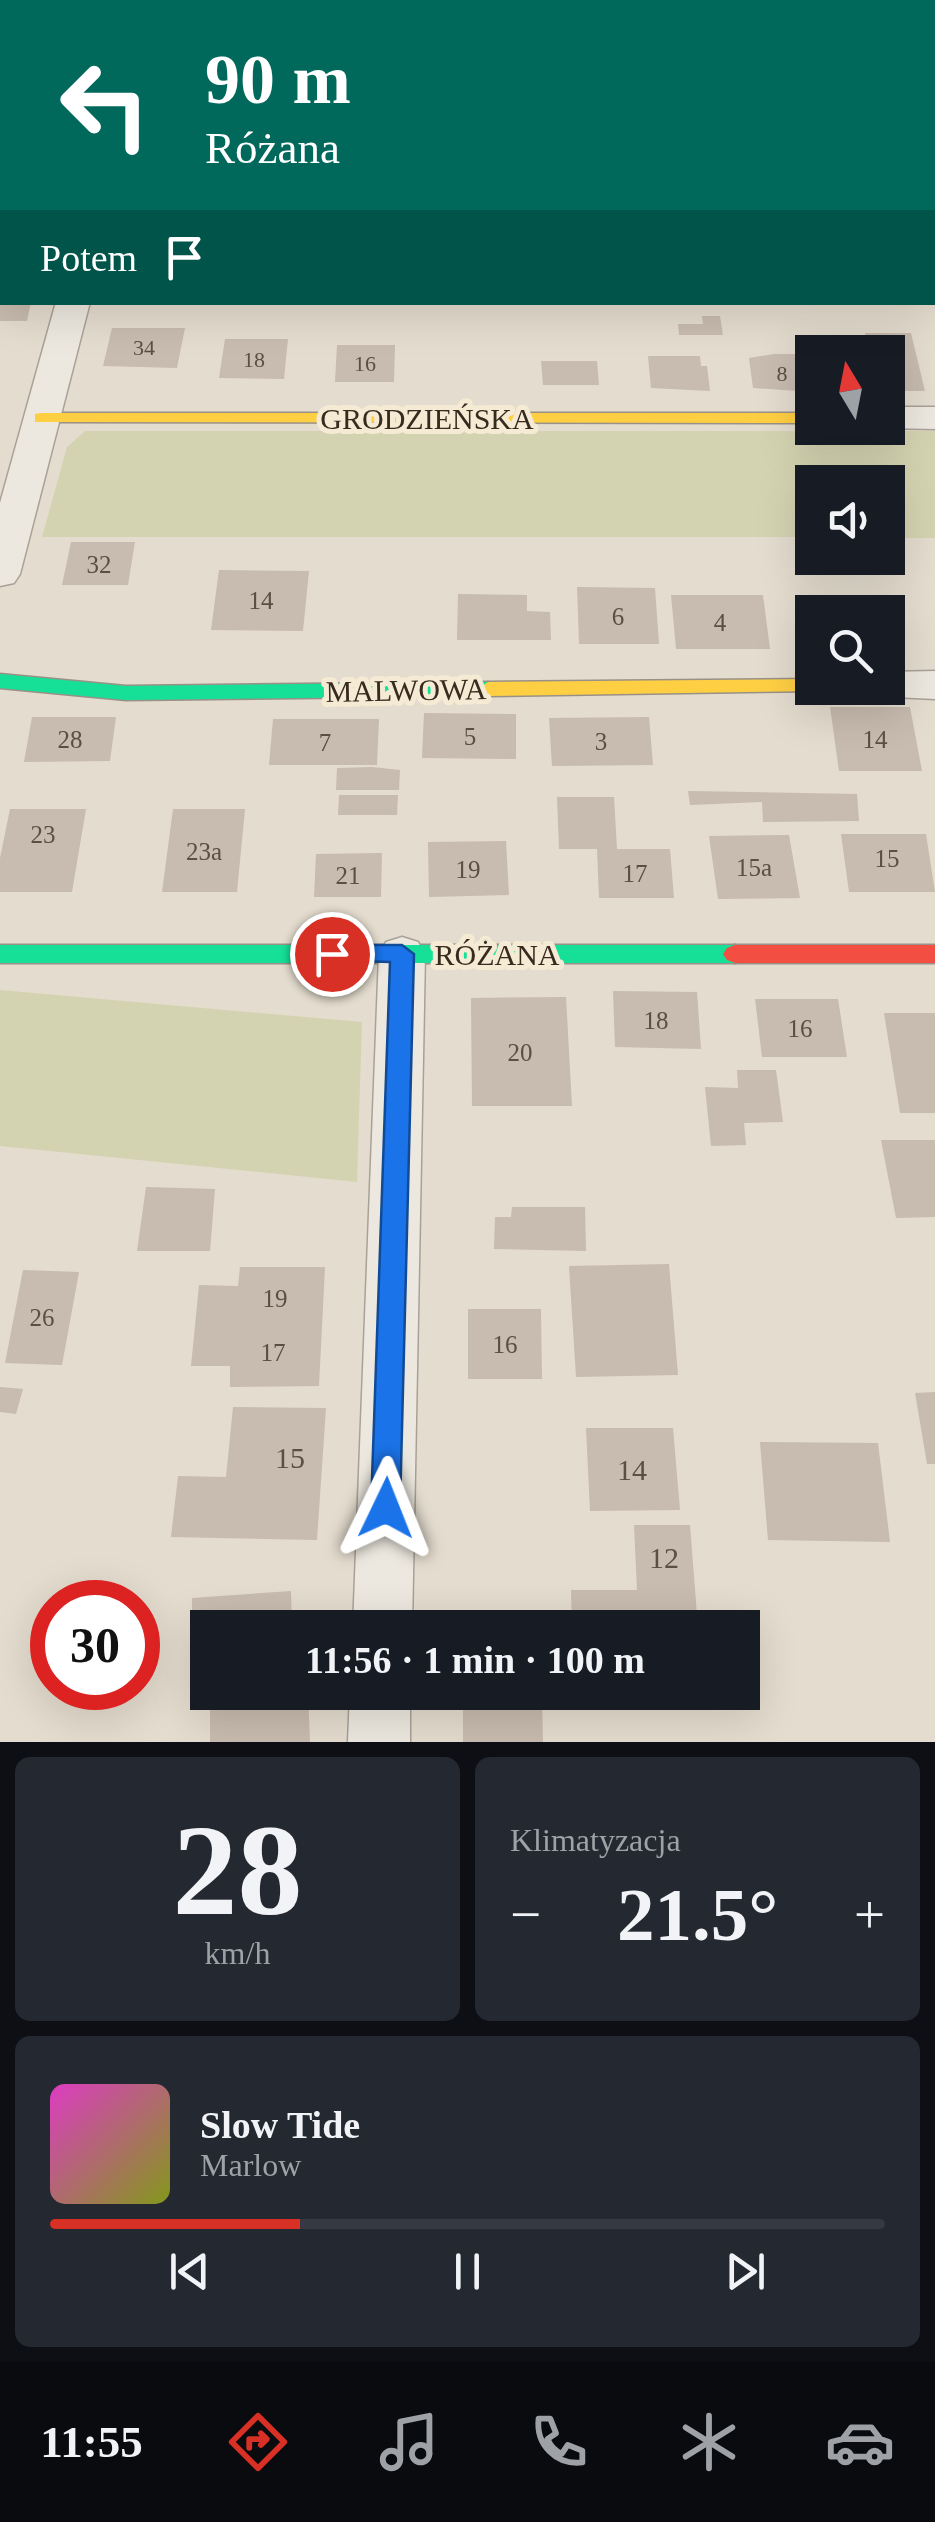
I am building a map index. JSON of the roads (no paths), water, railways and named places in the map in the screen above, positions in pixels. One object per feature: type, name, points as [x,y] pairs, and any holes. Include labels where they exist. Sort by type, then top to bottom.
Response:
[{"type":"street","points":[[0,574],[72,305]]},
{"type":"street","name":"GRODZIEŃSKA","points":[[41,418],[795,418]]},
{"type":"street","points":[[905,418],[935,418]]},
{"type":"street","name":"MALWOWA","points":[[0,682],[126,693],[795,686]]},
{"type":"street","points":[[905,686],[935,685]]},
{"type":"street","name":"RÓŻANA","points":[[0,954],[935,954]]},
{"type":"street","points":[[383,1610],[402,954]]},
{"type":"street","points":[[379,1742],[380,1710]]}]
